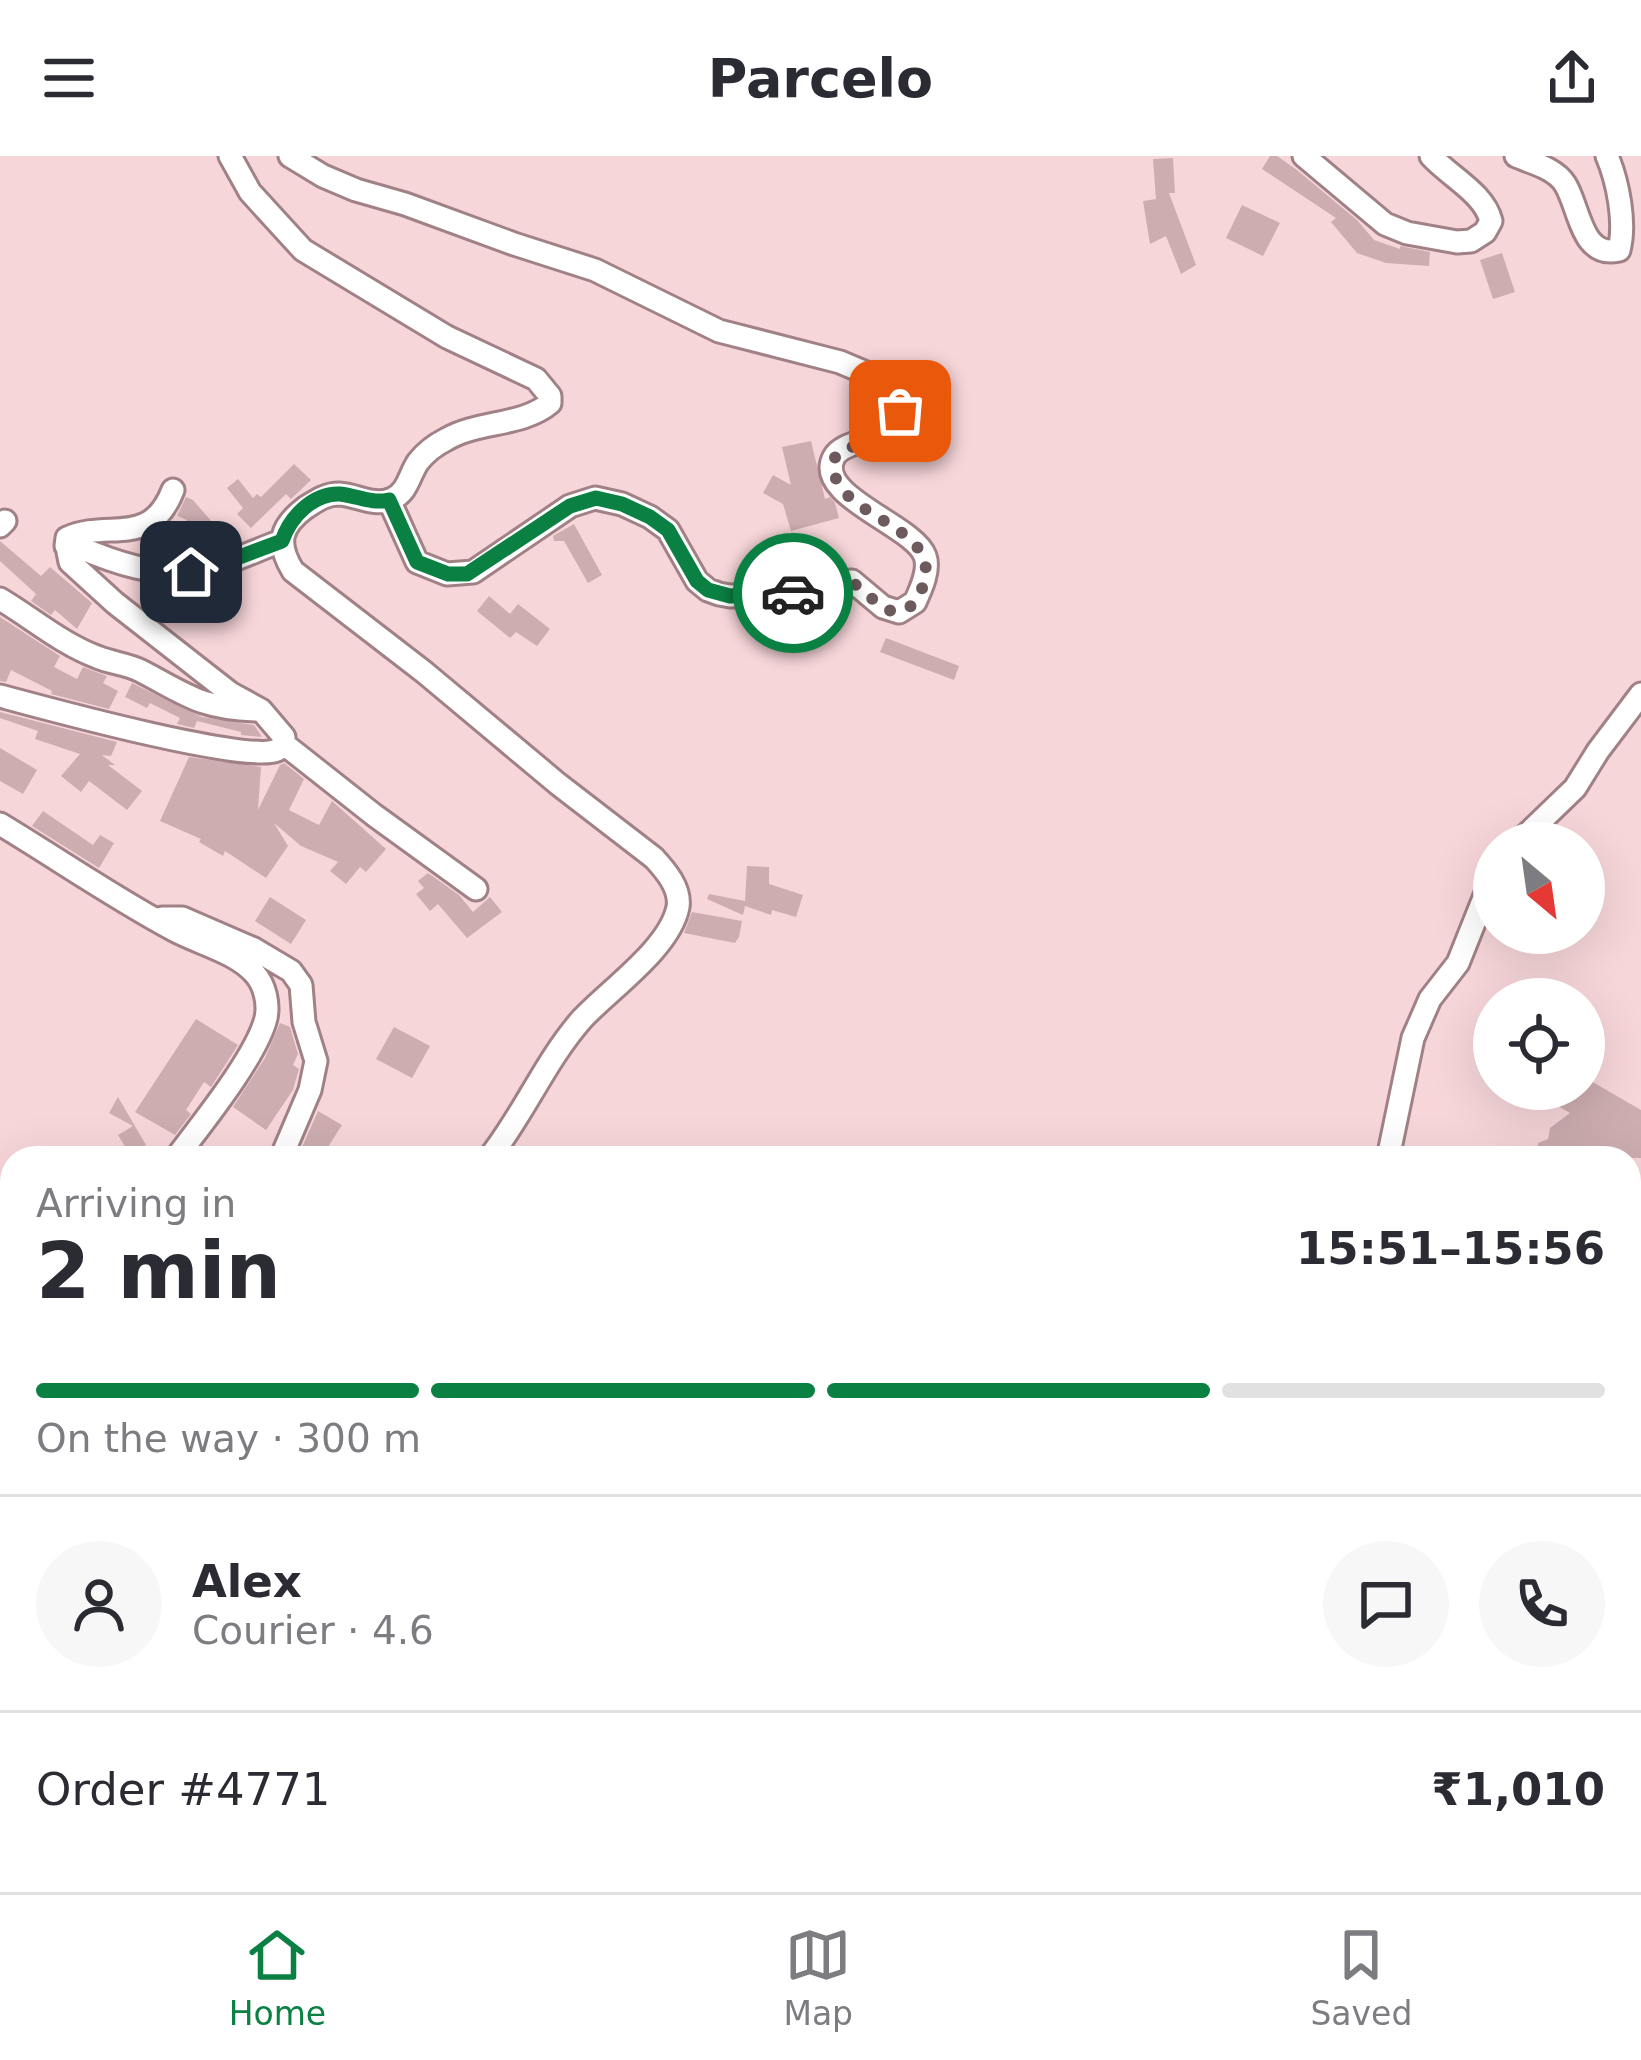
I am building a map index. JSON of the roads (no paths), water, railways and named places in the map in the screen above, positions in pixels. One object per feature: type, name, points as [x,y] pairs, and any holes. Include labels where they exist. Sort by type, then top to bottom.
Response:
[{"type":"street","points":[[230,156],[250,192],[303,250],[447,337],[536,379],[550,396],[550,403],[540,411],[444,440],[420,459],[402,493],[389,500],[325,496],[291,519],[282,541],[292,571],[654,858],[678,896],[674,916],[656,947],[571,1032],[499,1146]]},
{"type":"street","points":[[290,156],[356,190],[595,270],[719,331],[829,358],[866,373],[897,402],[899,421],[884,435],[839,451],[832,474],[840,489],[917,544],[926,566],[915,602],[899,612],[883,607],[853,581],[790,594],[730,596],[708,590],[697,581],[668,530],[622,504],[596,498],[570,506],[472,572],[448,574],[417,562],[389,500]]},
{"type":"street","points":[[1304,156],[1385,224],[1426,238],[1471,241],[1491,221],[1489,212],[1431,156]]},
{"type":"street","points":[[1516,156],[1557,175],[1594,248],[1612,253],[1619,250],[1622,230],[1607,156]]},
{"type":"street","points":[[173,490],[166,508],[139,527],[72,535],[66,544],[70,562],[230,693],[261,710],[283,735],[284,744],[476,890]]},
{"type":"street","points":[[68,552],[76,546],[118,564],[191,572],[282,541]]},
{"type":"street","points":[[0,599],[76,647],[138,669],[207,705],[261,710]]},
{"type":"street","points":[[1541,822],[1563,802],[1641,694]]},
{"type":"street","points":[[0,696],[117,728],[208,746],[271,752],[284,744]]},
{"type":"street","points":[[0,824],[155,919],[240,961],[257,976],[266,994],[266,1017],[253,1047],[185,1146]]},
{"type":"street","points":[[155,919],[182,918],[254,949],[291,971],[302,985],[304,1022],[316,1061],[310,1090],[285,1146]]},
{"type":"street","points":[[1390,1146],[1413,1038],[1430,999],[1458,963],[1473,926]]}]
